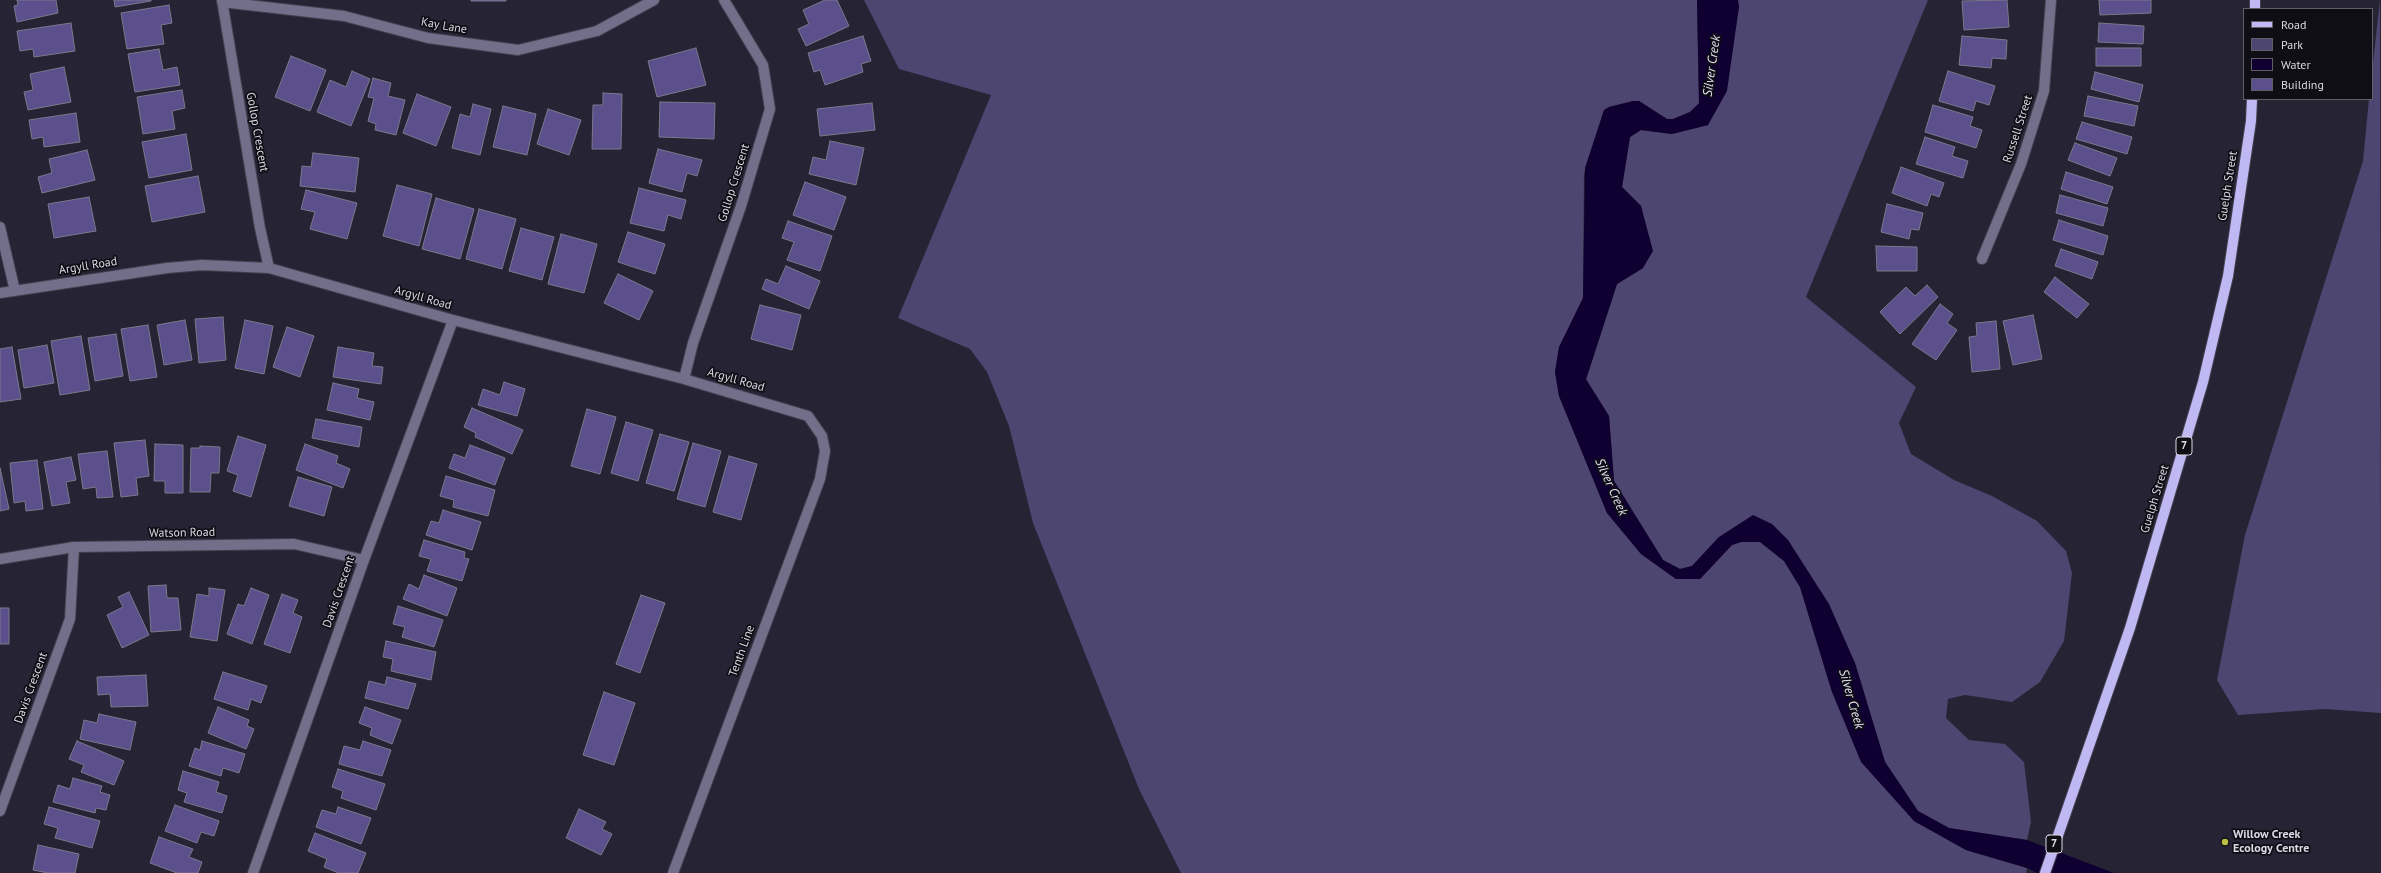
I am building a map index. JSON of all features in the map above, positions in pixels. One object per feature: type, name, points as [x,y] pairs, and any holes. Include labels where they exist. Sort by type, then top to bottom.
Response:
[{"type":"main road","name":"Guelph Street","points":[[2044,873],[2130,628],[2203,382],[2228,276],[2251,120],[2252,100]]},
{"type":"street","name":"Kay Lane","points":[[222,1],[344,16],[428,38],[518,50],[597,30],[654,0]]},
{"type":"street","name":"Gollop Crescent","points":[[684,379],[693,343],[741,206],[770,109],[762,65],[724,0]]},
{"type":"street","name":"Russell Street","points":[[1982,259],[2021,164],[2044,91],[2052,0]]},
{"type":"street","name":"Gollop Crescent","points":[[222,1],[260,228],[269,268]]},
{"type":"street","points":[[0,227],[15,291]]},
{"type":"street","name":"Argyll Road","points":[[0,293],[167,268],[202,265],[269,268],[453,320],[684,379],[808,416],[822,436]]},
{"type":"street","name":"Davis Crescent","points":[[253,873],[364,560],[453,320]]},
{"type":"street","name":"Tenth Line","points":[[673,873],[820,479],[825,451],[822,436]]},
{"type":"street","name":"Watson Road","points":[[0,559],[74,547],[294,544],[364,560]]},
{"type":"street","name":"Davis Crescent","points":[[0,811],[70,619],[74,547]]},
{"type":"green space","points":[[864,0],[1697,0],[1699,104],[1690,112],[1673,119],[1667,119],[1639,101],[1609,107],[1604,110],[1584,174],[1583,298],[1559,348],[1555,372],[1559,396],[1607,513],[1641,554],[1676,579],[1700,579],[1732,545],[1741,542],[1760,542],[1784,561],[1800,587],[1832,692],[1914,821],[1966,850],[2027,868],[2026,873],[1181,873],[1139,789],[1033,523],[1009,426],[987,372],[970,349],[898,318],[991,95],[899,69]]},
{"type":"green space","points":[[1738,0],[1928,0],[1806,297],[1916,387],[1899,423],[1911,454],[1954,480],[1992,496],[2037,521],[2066,551],[2072,573],[2064,641],[2040,682],[2012,702],[1965,695],[1948,699],[1946,718],[1969,740],[2005,744],[2024,762],[2031,822],[2027,840],[1949,828],[1918,811],[1885,762],[1855,663],[1788,540],[1719,537],[1692,566],[1680,569],[1663,560],[1614,481],[1609,416],[1586,380],[1617,284],[1643,268],[1641,206],[1622,187],[1630,137],[1641,130],[1672,134],[1708,125],[1739,7]]},
{"type":"green space","points":[[2380,0],[2381,713],[2325,709],[2238,715],[2217,680],[2245,535],[2363,161],[2369,100],[2373,100],[2373,63]]},
{"type":"water","name":"Silver Creek","points":[[1697,0],[1738,0],[1739,7],[1727,91],[1708,125],[1672,134],[1641,130],[1630,137],[1622,187],[1641,206],[1653,251],[1643,268],[1617,284],[1586,379],[1609,416],[1614,481],[1663,560],[1680,569],[1692,566],[1719,537],[1753,515],[1772,524],[1788,540],[1829,604],[1855,663],[1885,762],[1918,811],[1949,828],[2027,840],[2114,873],[2037,873],[2027,868],[1966,850],[1914,821],[1861,762],[1832,692],[1800,587],[1784,561],[1760,542],[1741,542],[1732,545],[1700,579],[1676,579],[1641,554],[1607,513],[1559,396],[1555,372],[1559,347],[1583,298],[1585,168],[1604,110],[1609,107],[1639,101],[1667,119],[1673,119],[1690,112],[1699,103]]},
{"type":"building","points":[[17,0],[56,0],[58,13],[17,22],[14,6],[18,5]]},
{"type":"building","points":[[114,0],[151,0],[151,1],[115,7]]},
{"type":"building","points":[[506,0],[506,1],[471,1]]},
{"type":"building","points":[[825,0],[837,0],[849,26],[806,46],[798,29],[809,24],[803,10]]},
{"type":"building","points":[[2007,0],[2009,27],[1964,30],[1962,1]]},
{"type":"building","points":[[2099,0],[2151,0],[2151,13],[2100,15]]},
{"type":"building","points":[[169,5],[172,23],[161,25],[164,44],[127,49],[121,13]]},
{"type":"building","points":[[71,23],[75,51],[34,57],[33,49],[20,51],[17,31]]},
{"type":"building","points":[[2099,23],[2144,26],[2143,44],[2098,42]]},
{"type":"building","points":[[863,36],[871,61],[861,64],[863,72],[825,85],[820,70],[814,72],[808,53]]},
{"type":"building","points":[[1962,36],[2007,40],[2006,59],[1992,58],[1991,68],[1959,65]]},
{"type":"building","points":[[696,48],[706,85],[657,97],[648,61]]},
{"type":"building","points":[[2096,48],[2141,48],[2141,66],[2096,66]]},
{"type":"building","points":[[159,49],[163,70],[177,67],[180,85],[135,92],[128,54]]},
{"type":"building","points":[[291,56],[326,70],[310,111],[275,97]]},
{"type":"building","points":[[64,67],[71,102],[28,110],[24,92],[33,90],[30,74]]},
{"type":"building","points":[[352,71],[370,79],[351,126],[317,112],[330,80],[346,87]]},
{"type":"building","points":[[1948,71],[1995,86],[1989,105],[1976,101],[1973,111],[1939,101]]},
{"type":"building","points":[[2095,72],[2143,85],[2139,102],[2091,89]]},
{"type":"building","points":[[373,78],[391,83],[388,96],[405,100],[396,135],[375,130],[376,124],[368,121],[374,98],[368,97]]},
{"type":"building","points":[[182,90],[185,108],[172,111],[175,129],[143,134],[137,97]]},
{"type":"building","points":[[603,93],[622,94],[621,149],[592,149],[593,105],[603,105]]},
{"type":"building","points":[[417,94],[451,107],[436,146],[403,133]]},
{"type":"building","points":[[2088,96],[2138,106],[2134,126],[2084,116]]},
{"type":"building","points":[[660,102],[715,103],[714,139],[659,137]]},
{"type":"building","points":[[872,103],[875,130],[820,136],[817,109]]},
{"type":"building","points":[[473,104],[491,109],[480,155],[452,148],[460,114],[470,117]]},
{"type":"building","points":[[1933,105],[1973,117],[1970,126],[1982,130],[1976,148],[1925,132]]},
{"type":"building","points":[[503,106],[536,114],[527,155],[493,147]]},
{"type":"building","points":[[548,109],[581,120],[569,155],[537,144]]},
{"type":"building","points":[[76,113],[80,142],[44,147],[43,137],[32,139],[29,120]]},
{"type":"building","points":[[2082,122],[2132,137],[2127,154],[2076,139]]},
{"type":"building","points":[[186,134],[192,170],[149,178],[142,142]]},
{"type":"building","points":[[1925,137],[1955,147],[1952,156],[1968,161],[1963,178],[1916,164]]},
{"type":"building","points":[[830,141],[864,148],[856,185],[809,174],[813,157],[826,160]]},
{"type":"building","points":[[2075,143],[2117,158],[2110,176],[2068,160]]},
{"type":"building","points":[[658,149],[702,160],[697,176],[687,173],[682,192],[649,183]]},
{"type":"building","points":[[87,150],[95,180],[42,193],[38,177],[52,173],[49,159]]},
{"type":"building","points":[[313,153],[359,158],[355,192],[300,186],[302,166],[311,167]]},
{"type":"building","points":[[1901,167],[1944,183],[1939,197],[1931,194],[1927,206],[1892,193]]},
{"type":"building","points":[[2066,172],[2113,187],[2107,204],[2061,189]]},
{"type":"building","points":[[198,176],[205,212],[152,222],[145,186]]},
{"type":"building","points":[[805,182],[846,197],[834,230],[793,215]]},
{"type":"building","points":[[397,185],[432,194],[419,246],[383,236]]},
{"type":"building","points":[[639,188],[686,200],[681,219],[668,215],[664,231],[630,223]]},
{"type":"building","points":[[306,190],[357,203],[347,239],[310,229],[315,212],[301,209]]},
{"type":"building","points":[[2060,195],[2108,208],[2103,226],[2056,213]]},
{"type":"building","points":[[89,197],[96,231],[54,238],[48,204]]},
{"type":"building","points":[[436,198],[474,209],[460,259],[422,249]]},
{"type":"building","points":[[1887,204],[1923,213],[1919,230],[1911,229],[1909,239],[1881,232]]},
{"type":"building","points":[[479,209],[516,219],[502,269],[466,259]]},
{"type":"building","points":[[2059,220],[2108,236],[2103,255],[2053,240]]},
{"type":"building","points":[[788,221],[832,236],[820,271],[787,260],[794,242],[782,238]]},
{"type":"building","points":[[521,228],[554,237],[542,280],[509,271]]},
{"type":"building","points":[[628,232],[665,244],[655,274],[618,262]]},
{"type":"building","points":[[561,234],[597,244],[584,293],[548,284]]},
{"type":"building","points":[[1876,246],[1917,247],[1917,271],[1877,271]]},
{"type":"building","points":[[2061,249],[2098,262],[2092,279],[2055,266]]},
{"type":"building","points":[[786,266],[820,281],[809,309],[762,289],[766,279],[778,284]]},
{"type":"building","points":[[618,274],[653,291],[639,320],[604,303]]},
{"type":"building","points":[[2055,277],[2089,304],[2077,318],[2044,292]]},
{"type":"building","points":[[1927,285],[1938,297],[1900,334],[1880,312],[1906,287],[1915,296]]},
{"type":"building","points":[[1940,304],[1953,314],[1947,323],[1957,330],[1936,360],[1912,344]]},
{"type":"building","points":[[760,305],[801,315],[792,350],[751,339]]},
{"type":"building","points":[[2033,315],[2042,359],[2013,365],[2003,321]]},
{"type":"building","points":[[223,317],[226,360],[199,363],[195,319]]},
{"type":"building","points":[[185,320],[192,360],[164,365],[157,325]]},
{"type":"building","points":[[245,320],[273,326],[264,374],[235,368]]},
{"type":"building","points":[[1996,321],[2000,369],[1972,372],[1969,337],[1977,336],[1976,323]]},
{"type":"building","points":[[148,325],[157,377],[130,381],[121,329]]},
{"type":"building","points":[[287,327],[314,336],[300,377],[273,367]]},
{"type":"building","points":[[116,334],[123,376],[95,381],[88,338]]},
{"type":"building","points":[[81,336],[90,390],[60,395],[51,341]]},
{"type":"building","points":[[47,345],[54,383],[24,388],[18,350]]},
{"type":"building","points":[[12,347],[21,399],[0,402],[0,349]]},
{"type":"building","points":[[338,347],[374,353],[372,366],[383,367],[381,384],[333,377]]},
{"type":"building","points":[[504,382],[525,389],[517,416],[478,405],[483,389],[500,395]]},
{"type":"building","points":[[333,383],[359,389],[357,398],[374,402],[370,420],[327,410]]},
{"type":"building","points":[[472,408],[523,430],[512,454],[475,437],[476,433],[464,427]]},
{"type":"building","points":[[587,409],[616,417],[600,474],[571,466]]},
{"type":"building","points":[[316,419],[362,427],[359,447],[312,438]]},
{"type":"building","points":[[626,422],[653,430],[638,481],[611,473]]},
{"type":"building","points":[[660,434],[689,442],[674,491],[646,483]]},
{"type":"building","points":[[238,436],[266,445],[251,497],[233,491],[238,475],[227,471]]},
{"type":"building","points":[[145,440],[149,476],[136,478],[138,495],[121,497],[114,443]]},
{"type":"building","points":[[693,443],[721,451],[705,507],[677,499]]},
{"type":"building","points":[[155,444],[183,445],[183,493],[165,493],[165,481],[154,481]]},
{"type":"building","points":[[305,444],[338,456],[336,463],[350,469],[343,488],[296,470]]},
{"type":"building","points":[[470,445],[505,458],[495,485],[449,468],[454,454],[465,458]]},
{"type":"building","points":[[200,446],[220,447],[219,473],[211,473],[210,492],[190,492],[191,448],[200,448]]},
{"type":"building","points":[[107,451],[113,497],[97,498],[96,487],[83,489],[78,454]]},
{"type":"building","points":[[729,456],[757,464],[741,520],[713,512]]},
{"type":"building","points":[[71,457],[76,480],[66,482],[70,503],[52,506],[44,462]]},
{"type":"building","points":[[37,460],[43,509],[26,511],[25,501],[14,503],[10,463]]},
{"type":"building","points":[[0,468],[9,509],[0,511]]},
{"type":"building","points":[[446,476],[495,490],[488,516],[453,507],[454,500],[440,496]]},
{"type":"building","points":[[298,477],[332,487],[324,516],[289,506]]},
{"type":"building","points":[[443,510],[481,522],[472,550],[426,535],[431,521],[439,523]]},
{"type":"building","points":[[424,540],[465,552],[464,558],[469,559],[462,581],[427,571],[431,559],[419,556]]},
{"type":"building","points":[[424,575],[457,588],[447,616],[403,599],[409,584],[419,589]]},
{"type":"building","points":[[166,585],[167,598],[178,598],[181,630],[151,632],[148,586]]},
{"type":"building","points":[[209,588],[225,590],[217,641],[190,637],[197,594],[209,596]]},
{"type":"building","points":[[251,588],[269,595],[252,644],[227,634],[238,604],[244,606]]},
{"type":"building","points":[[129,592],[149,635],[122,648],[107,615],[123,607],[118,597]]},
{"type":"building","points":[[282,594],[298,600],[293,613],[302,617],[290,653],[264,644]]},
{"type":"building","points":[[641,595],[665,603],[640,673],[616,664]]},
{"type":"building","points":[[398,606],[443,620],[434,647],[402,637],[405,627],[393,624]]},
{"type":"building","points":[[0,608],[9,608],[9,644],[0,644]]},
{"type":"building","points":[[386,641],[436,652],[431,680],[391,671],[393,659],[383,657]]},
{"type":"building","points":[[223,672],[267,686],[261,703],[251,699],[248,710],[214,699]]},
{"type":"building","points":[[146,675],[148,706],[111,707],[110,694],[98,695],[97,677]]},
{"type":"building","points":[[387,677],[416,684],[408,709],[365,698],[369,681],[385,685]]},
{"type":"building","points":[[604,692],[635,703],[614,765],[583,755]]},
{"type":"building","points":[[218,707],[249,720],[247,726],[254,729],[246,749],[208,733]]},
{"type":"building","points":[[365,707],[401,720],[392,744],[370,735],[372,728],[359,723]]},
{"type":"building","points":[[99,714],[136,722],[130,750],[80,739],[84,720],[97,723]]},
{"type":"building","points":[[77,741],[124,761],[114,785],[81,772],[84,765],[69,759]]},
{"type":"building","points":[[202,741],[245,754],[239,773],[223,768],[221,776],[189,766],[195,748],[200,750]]},
{"type":"building","points":[[363,741],[391,750],[382,776],[339,764],[344,746],[360,750]]},
{"type":"building","points":[[338,769],[385,784],[376,810],[341,798],[343,791],[332,787]]},
{"type":"building","points":[[183,771],[219,782],[216,792],[227,796],[222,813],[184,802],[187,793],[178,790]]},
{"type":"building","points":[[73,778],[102,786],[100,792],[110,795],[106,810],[96,808],[95,813],[53,802],[58,785],[70,789]]},
{"type":"building","points":[[175,805],[219,821],[214,836],[201,832],[197,843],[165,831]]},
{"type":"building","points":[[49,807],[100,821],[92,848],[55,838],[58,828],[44,824]]},
{"type":"building","points":[[338,807],[371,818],[361,844],[316,827],[322,810],[336,814]]},
{"type":"building","points":[[579,809],[606,822],[602,829],[612,834],[601,855],[566,838]]},
{"type":"building","points":[[315,833],[366,853],[358,873],[339,873],[324,867],[327,859],[308,851]]},
{"type":"building","points":[[159,837],[193,849],[189,857],[202,862],[198,873],[177,873],[150,863]]},
{"type":"building","points":[[38,845],[79,854],[75,873],[48,873],[33,870]]},
{"type":"place","name":"Willow Creek Ecology Centre","points":[[2225,842]]}]
